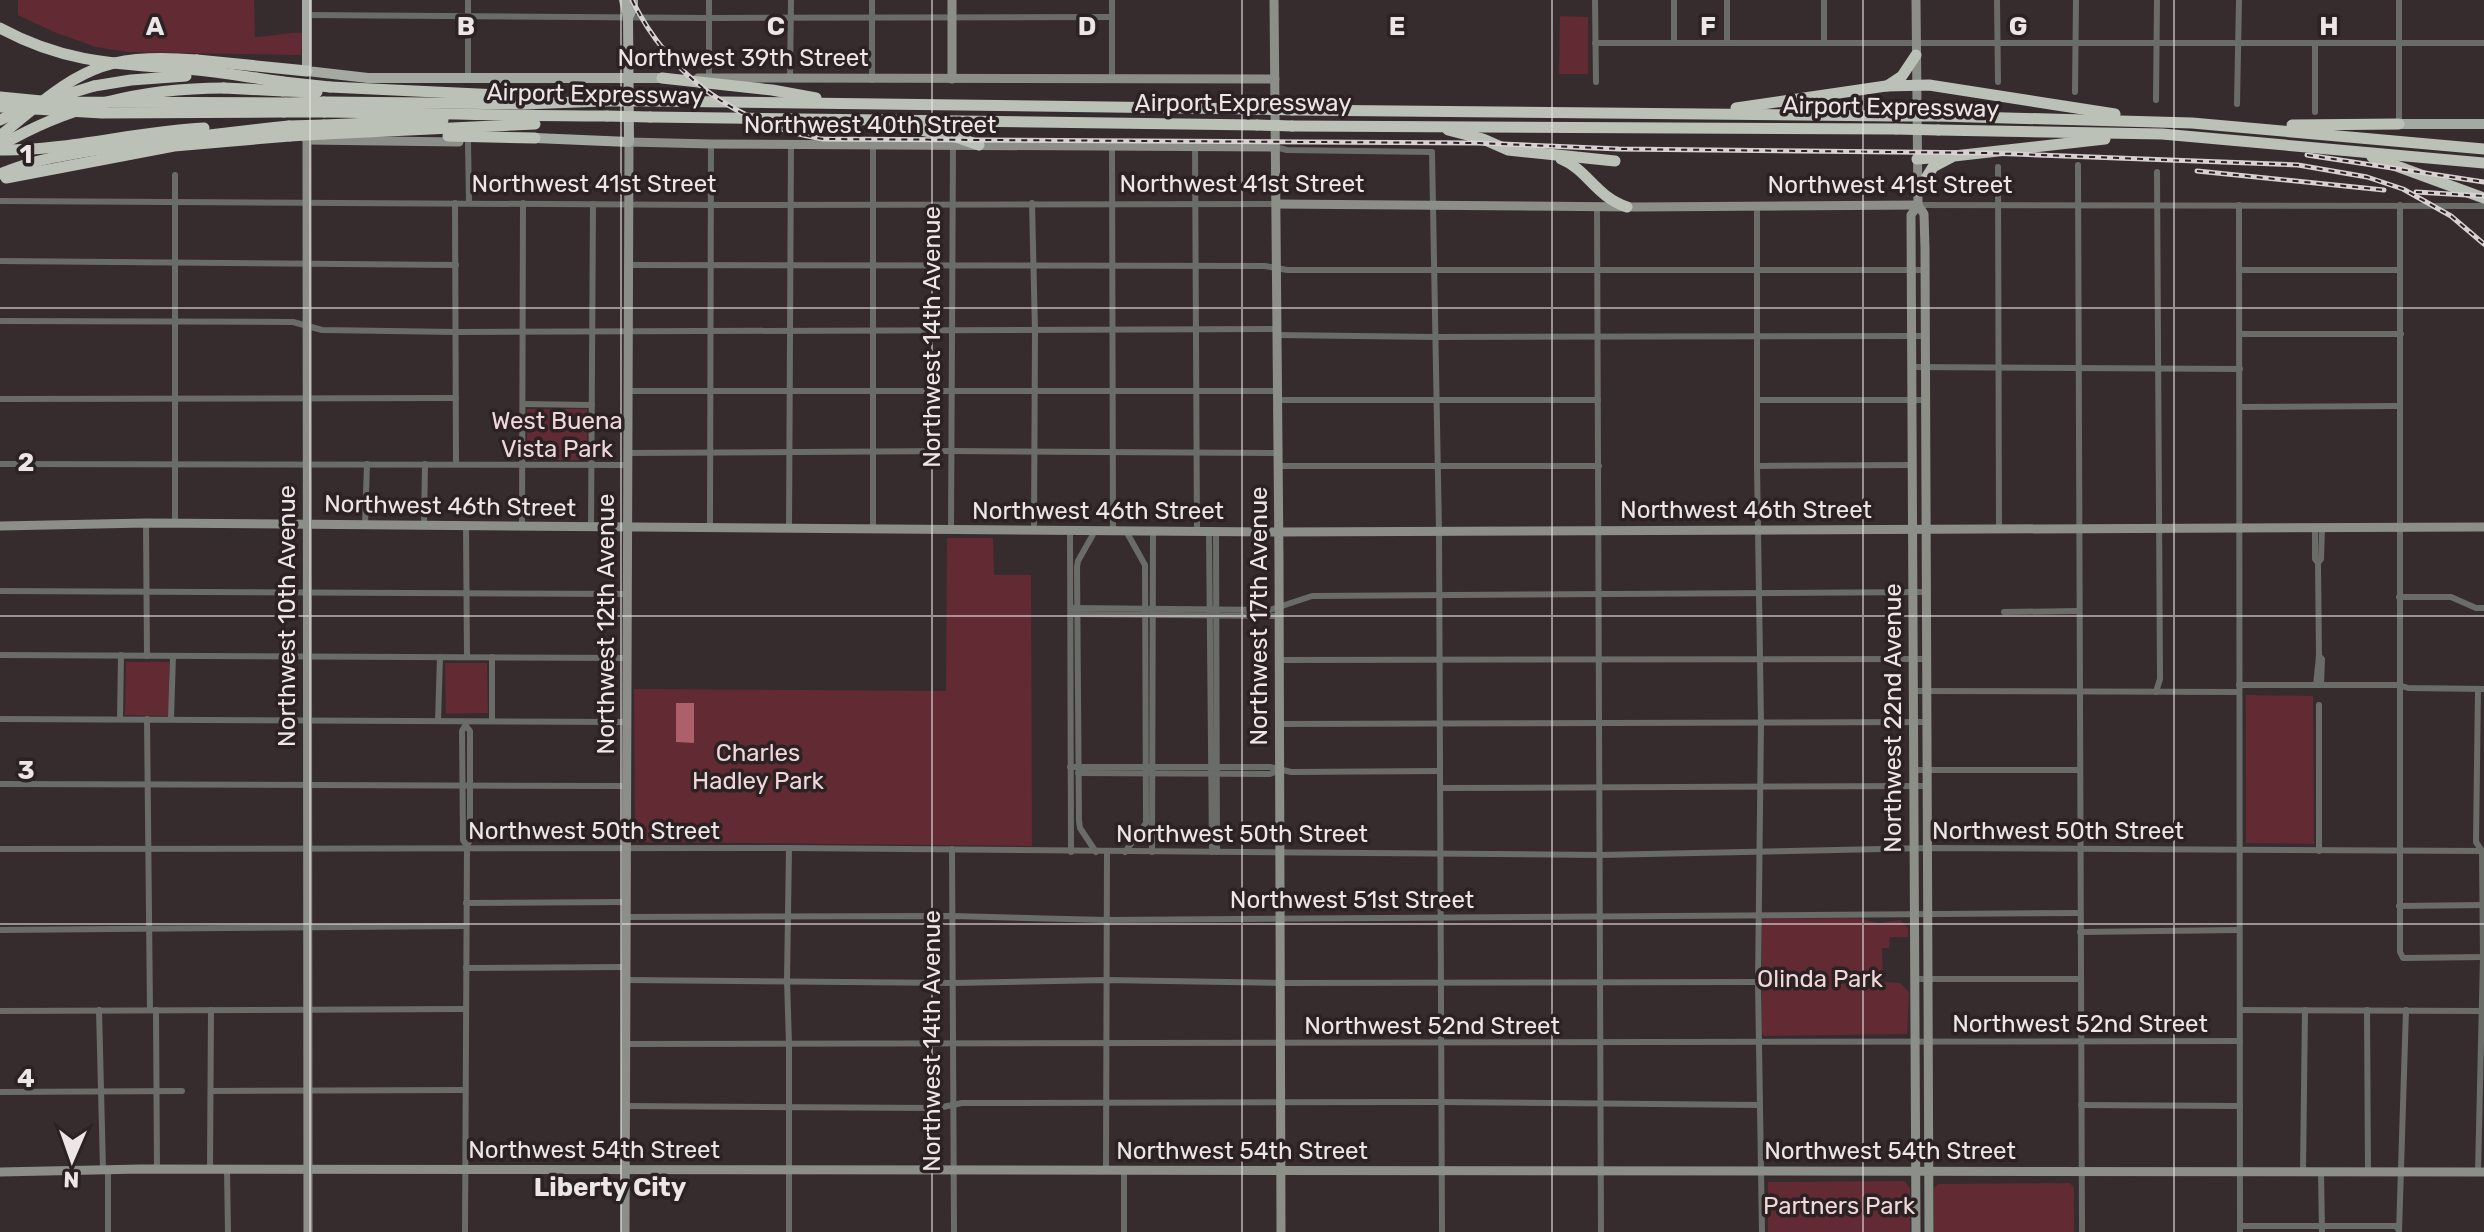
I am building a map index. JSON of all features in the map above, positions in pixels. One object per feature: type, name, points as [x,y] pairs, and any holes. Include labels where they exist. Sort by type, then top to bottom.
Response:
[{"type":"highway","points":[[0,28],[41,47],[90,61],[211,71],[251,78],[284,97]]},
{"type":"highway","points":[[1886,86],[1902,76],[1916,49]]},
{"type":"highway","points":[[0,136],[61,86],[99,67],[144,58],[307,71]]},
{"type":"highway","points":[[0,120],[51,98],[94,86],[175,76],[251,78]]},
{"type":"highway","points":[[662,78],[807,95],[832,103]]},
{"type":"highway","points":[[1648,113],[1744,107],[1886,86],[1929,85],[2143,120]]},
{"type":"highway","points":[[0,148],[57,117],[110,100],[161,91],[224,88],[284,97],[326,109],[347,133],[535,138]]},
{"type":"highway","points":[[0,176],[123,154],[289,131],[326,109],[374,89],[581,101]]},
{"type":"highway","name":"Airport Expressway","points":[[0,97],[92,103],[284,97],[326,109],[524,117],[2162,134],[2484,163]]},
{"type":"highway","name":"Airport Expressway","points":[[0,107],[102,113],[284,97]]},
{"type":"highway","name":"Airport Expressway","points":[[326,109],[649,101],[1938,116],[2143,120],[2484,149]]},
{"type":"highway","points":[[347,133],[552,123],[575,116]]},
{"type":"highway","points":[[857,121],[941,134],[979,145]]},
{"type":"highway","points":[[2249,127],[2399,124]]},
{"type":"highway","points":[[1428,125],[1483,139],[1508,150],[1615,161]]},
{"type":"highway","points":[[0,148],[41,148],[184,129],[289,131]]},
{"type":"highway","points":[[0,176],[35,162],[83,152],[207,134],[289,131]]},
{"type":"highway","points":[[1917,159],[2077,140],[2162,134]]},
{"type":"highway","points":[[2348,150],[2484,198]]},
{"type":"highway","points":[[1545,154],[1569,162],[1606,198],[1627,207]]},
{"type":"highway","points":[[1918,191],[1933,167],[1954,156]]},
{"type":"main road","name":"Northwest 10th Avenue","points":[[307,0],[308,1232]]},
{"type":"main road","name":"Northwest 12th Avenue","points":[[624,0],[628,17],[629,77],[625,1232]]},
{"type":"main road","name":"Northwest 12th Avenue","points":[[628,17],[633,0]]},
{"type":"main road","points":[[952,0],[952,79]]},
{"type":"main road","name":"Northwest 17th Avenue","points":[[1274,0],[1281,1232]]},
{"type":"main road","name":"Northwest 22nd Avenue","points":[[1916,0],[1918,205],[1924,214],[1925,270],[1929,1232]]},
{"type":"main road","name":"Northwest 39th Street","points":[[307,71],[368,78],[1275,79]]},
{"type":"main road","points":[[2399,124],[2484,124]]},
{"type":"main road","name":"Northwest 40th Street","points":[[307,140],[468,142],[535,138],[711,144],[1275,147]]},
{"type":"main road","name":"Northwest 41st Street","points":[[1276,204],[1627,207],[1918,205]]},
{"type":"main road","name":"Northwest 22nd Avenue","points":[[1916,1232],[1911,215],[1918,205]]},
{"type":"main road","name":"Northwest 46th Street","points":[[0,526],[175,523],[1153,532],[2484,527]]},
{"type":"main road","name":"Northwest 54th Street","points":[[0,1172],[466,1169],[2481,1172]]},
{"type":"street","points":[[468,0],[468,77]]},
{"type":"street","points":[[709,0],[709,77]]},
{"type":"street","points":[[790,79],[791,0]]},
{"type":"street","points":[[872,0],[872,80]]},
{"type":"street","points":[[1112,0],[1112,79]]},
{"type":"street","points":[[1595,0],[1596,82]]},
{"type":"street","points":[[1674,0],[1674,43]]},
{"type":"street","points":[[1727,0],[1727,43]]},
{"type":"street","points":[[1824,0],[1824,42]]},
{"type":"street","points":[[1997,0],[1998,82]]},
{"type":"street","points":[[2075,92],[2076,0]]},
{"type":"street","points":[[2156,100],[2157,0]]},
{"type":"street","points":[[2237,104],[2239,0]]},
{"type":"street","points":[[2399,0],[2399,124]]},
{"type":"street","points":[[307,15],[1111,17]]},
{"type":"street","points":[[1595,43],[1824,42],[1916,49],[1998,43],[2484,43]]},
{"type":"street","points":[[2315,43],[2315,112]]},
{"type":"street","points":[[468,142],[469,203]]},
{"type":"street","points":[[710,529],[711,144]]},
{"type":"street","points":[[789,529],[791,144]]},
{"type":"street","points":[[873,144],[873,529]]},
{"type":"street","name":"Northwest 14th Avenue","points":[[951,530],[953,145]]},
{"type":"street","points":[[1195,145],[1197,532]]},
{"type":"street","points":[[1112,146],[1113,531]]},
{"type":"street","name":"Northwest 40th Street","points":[[1275,147],[1287,150],[1432,152],[1433,204]]},
{"type":"street","points":[[2078,165],[2082,1232]]},
{"type":"street","points":[[1998,167],[1999,528]]},
{"type":"street","points":[[2156,692],[2160,679],[2157,172]]},
{"type":"street","points":[[175,175],[175,523]]},
{"type":"street","name":"Northwest 41st Street","points":[[0,201],[1276,204]]},
{"type":"street","points":[[455,203],[456,464]]},
{"type":"street","points":[[522,527],[523,203]]},
{"type":"street","points":[[1032,203],[1034,531]]},
{"type":"street","points":[[591,528],[593,204]]},
{"type":"street","points":[[1433,204],[1440,595],[1442,1232]]},
{"type":"street","points":[[1757,205],[1761,723],[1758,982],[1762,1232]]},
{"type":"street","name":"Northwest 41st Street","points":[[1918,205],[2484,206]]},
{"type":"street","points":[[2239,205],[2240,1229],[2396,1226],[2400,1232]]},
{"type":"street","points":[[2400,205],[2400,952],[2403,958],[2483,957]]},
{"type":"street","points":[[1597,206],[1601,1232]]},
{"type":"street","points":[[0,261],[456,265]]},
{"type":"street","points":[[628,265],[1033,264],[1925,270]]},
{"type":"street","points":[[2239,270],[2400,270]]},
{"type":"street","points":[[0,321],[293,322],[322,330],[456,332],[1113,331],[1196,328],[1435,337],[1924,336]]},
{"type":"street","points":[[2240,334],[2401,334]]},
{"type":"street","points":[[1912,367],[2240,369]]},
{"type":"street","points":[[628,391],[1196,390],[1278,396],[1436,400],[1598,400]]},
{"type":"street","points":[[0,399],[456,398]]},
{"type":"street","points":[[1757,400],[1925,400]]},
{"type":"street","points":[[523,404],[592,405]]},
{"type":"street","points":[[2240,407],[2400,406]]},
{"type":"street","points":[[627,453],[1278,453]]},
{"type":"street","points":[[0,464],[627,465]]},
{"type":"street","points":[[365,525],[367,464]]},
{"type":"street","points":[[424,526],[425,464]]},
{"type":"street","points":[[1757,466],[1912,465]]},
{"type":"street","points":[[1278,466],[1599,466]]},
{"type":"street","points":[[146,523],[147,656]]},
{"type":"street","points":[[466,526],[467,657]]},
{"type":"street","points":[[2319,528],[2315,559],[2318,563],[2319,685]]},
{"type":"street","points":[[1070,531],[1074,560],[1074,738],[1070,770],[1075,819],[1096,852]]},
{"type":"street","points":[[1074,560],[1095,531]]},
{"type":"street","points":[[1126,531],[1148,565]]},
{"type":"street","points":[[1152,852],[1149,824],[1148,565],[1153,532]]},
{"type":"street","points":[[1212,532],[1214,852]]},
{"type":"street","points":[[0,591],[627,594]]},
{"type":"street","points":[[1074,612],[1279,611],[1312,596],[1925,592]]},
{"type":"street","points":[[2399,597],[2451,597],[2476,608],[2484,608]]},
{"type":"street","points":[[2004,612],[2079,611]]},
{"type":"street","points":[[0,655],[626,658]]},
{"type":"street","points":[[120,719],[121,655]]},
{"type":"street","points":[[171,719],[173,656]]},
{"type":"street","points":[[438,721],[440,657]]},
{"type":"street","points":[[492,657],[492,721]]},
{"type":"street","points":[[1279,660],[1926,659]]},
{"type":"street","points":[[1914,691],[2156,692],[2319,685],[2481,689],[2476,842],[2483,851],[2481,1172]]},
{"type":"street","points":[[2319,705],[2319,851]]},
{"type":"street","points":[[0,719],[438,721],[466,724],[492,721],[625,722]]},
{"type":"street","points":[[147,719],[157,1169]]},
{"type":"street","points":[[1280,724],[1926,722]]},
{"type":"street","points":[[465,1232],[467,848],[463,840],[466,786],[462,731],[466,724]]},
{"type":"street","points":[[1071,852],[1079,770],[1074,738]]},
{"type":"street","points":[[1070,770],[1248,770],[1270,774],[1280,771],[1440,771]]},
{"type":"street","points":[[1914,770],[2079,770]]},
{"type":"street","points":[[0,784],[625,786]]},
{"type":"street","points":[[1440,788],[1926,786]]},
{"type":"street","points":[[1125,852],[1149,824]]},
{"type":"street","points":[[789,848],[789,1232]]},
{"type":"street","name":"Northwest 50th Street","points":[[0,849],[789,848],[1600,855],[1914,848],[2483,851]]},
{"type":"street","name":"Northwest 14th Avenue","points":[[952,849],[954,1232]]},
{"type":"street","points":[[1106,1170],[1107,852]]},
{"type":"street","points":[[466,903],[624,902]]},
{"type":"street","points":[[2399,906],[2483,905]]},
{"type":"street","name":"Northwest 51st Street","points":[[625,917],[952,916],[1106,920],[2080,913]]},
{"type":"street","points":[[0,930],[466,926]]},
{"type":"street","points":[[2080,932],[2239,930]]},
{"type":"street","points":[[466,968],[625,967]]},
{"type":"street","points":[[1914,979],[2080,979]]},
{"type":"street","points":[[624,980],[953,983],[1106,980],[1280,983],[1758,982]]},
{"type":"street","points":[[0,1011],[465,1009]]},
{"type":"street","points":[[99,1010],[108,1232]]},
{"type":"street","points":[[210,1169],[211,1010]]},
{"type":"street","name":"Northwest 52nd Street","points":[[2240,1010],[2482,1011]]},
{"type":"street","points":[[2303,1171],[2305,1010]]},
{"type":"street","points":[[2367,1010],[2368,1172]]},
{"type":"street","points":[[2400,1232],[2406,1010]]},
{"type":"street","name":"Northwest 52nd Street","points":[[625,1044],[2240,1041]]},
{"type":"street","points":[[211,1091],[465,1090]]},
{"type":"street","points":[[0,1092],[182,1091]]},
{"type":"street","points":[[624,1106],[938,1108],[962,1103],[1441,1102],[1759,1105]]},
{"type":"street","points":[[2081,1105],[2240,1106]]},
{"type":"street","points":[[227,1169],[228,1232]]},
{"type":"street","points":[[1124,1170],[1124,1232]]},
{"type":"street","points":[[2321,1172],[2322,1229]]},
{"type":"green space","points":[[18,0],[254,0],[255,37],[302,33],[301,55],[128,52],[96,47],[18,15]]},
{"type":"green space","points":[[1560,16],[1588,17],[1588,74],[1559,74]]},
{"type":"green space","name":"West Buena Vista Park","points":[[527,409],[587,409],[587,460],[527,460]]},
{"type":"green space","name":"Charles Hadley Park","points":[[947,538],[993,538],[994,575],[1031,575],[1032,846],[635,842],[634,689],[946,691]]},
{"type":"green space","points":[[126,662],[169,662],[169,716],[125,715]]},
{"type":"green space","points":[[445,663],[487,663],[488,713],[446,714]]},
{"type":"green space","points":[[2246,695],[2313,696],[2314,844],[2246,843]]},
{"type":"green space","name":"Olinda Park","points":[[1857,918],[1879,923],[1900,920],[1908,928],[1908,937],[1890,937],[1889,948],[1882,948],[1883,982],[1900,983],[1909,992],[1907,1034],[1762,1034],[1763,919]]},
{"type":"green space","name":"Partners Park","points":[[1904,1181],[1910,1188],[1910,1232],[1768,1232],[1768,1182]]},
{"type":"green space","points":[[2070,1183],[2074,1188],[2074,1232],[1934,1232],[1934,1188],[1938,1184]]},
{"type":"shaded area","points":[[676,703],[694,703],[694,743],[676,742]]},
{"type":"railway","points":[[632,0],[666,52],[710,93],[763,122],[823,139],[1478,143],[1619,149],[1989,153],[2298,165],[2367,177],[2403,189],[2451,216],[2484,244]]},
{"type":"railway","points":[[2307,155],[2484,182]]},
{"type":"railway","points":[[2197,171],[2384,190]]},
{"type":"railway","points":[[2416,192],[2484,196]]},
{"type":"district","name":"Liberty City","points":[[610,1187]]}]
